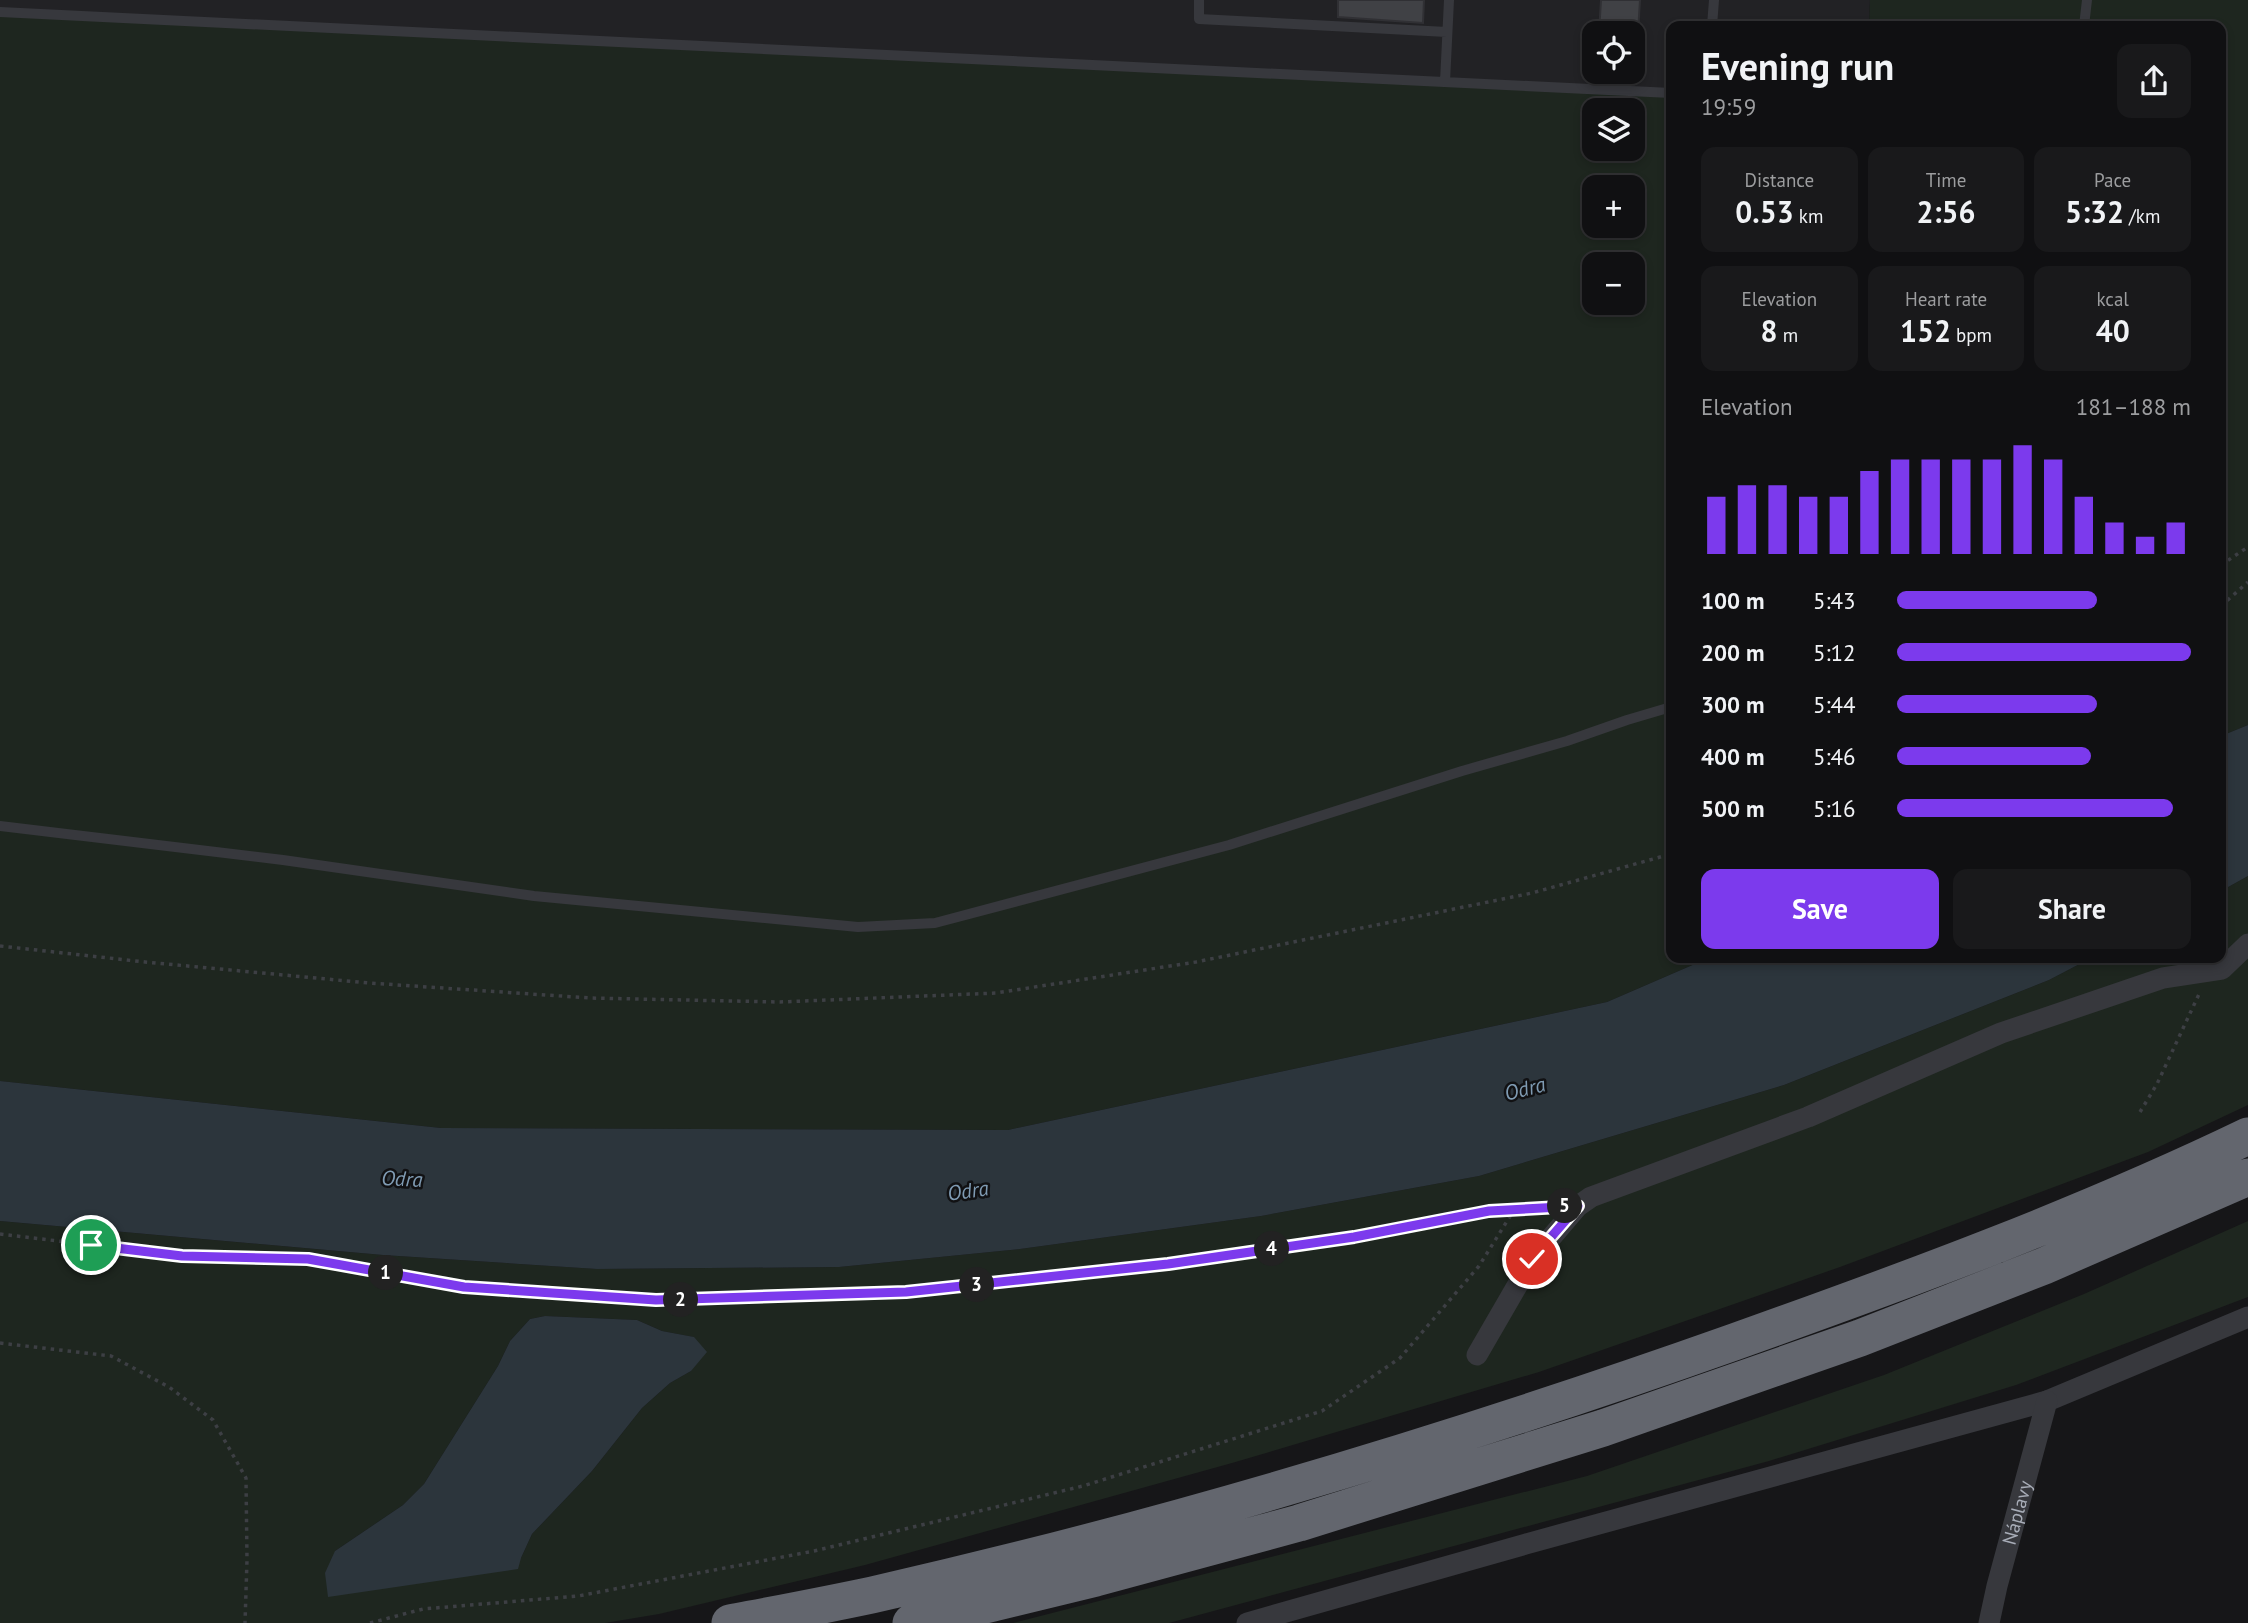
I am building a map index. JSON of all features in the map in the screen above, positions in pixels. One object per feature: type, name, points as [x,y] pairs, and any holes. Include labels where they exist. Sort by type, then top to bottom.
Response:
[{"type":"highway","points":[[730,1623],[871,1595],[1082,1544],[1296,1486],[1581,1396],[1847,1302],[2009,1240],[2201,1159],[2248,1136]]},
{"type":"highway","points":[[911,1623],[1096,1578],[1299,1523],[1603,1428],[1860,1338],[2020,1276],[2248,1177]]},
{"type":"street","points":[[1477,1355],[1532,1259],[1578,1206],[1591,1197],[1808,1117],[2001,1033],[2163,978],[2222,969],[2248,944]]},
{"type":"street","points":[[1247,1623],[1279,1619],[1526,1544],[2047,1401],[2248,1317]]},
{"type":"street","name":"Náplavy","points":[[1989,1623],[2047,1401]]},
{"type":"lane","points":[[1199,0],[1199,19],[1447,32]]},
{"type":"lane","points":[[1445,82],[1449,0]]},
{"type":"lane","points":[[1712,21],[1714,0]]},
{"type":"lane","points":[[2085,21],[2087,0]]},
{"type":"lane","points":[[0,12],[1666,93]]},
{"type":"lane","points":[[0,826],[270,859],[560,899],[858,927],[935,923],[1229,845],[1666,708]]},
{"type":"path","points":[[2226,562],[2248,547]]},
{"type":"path","points":[[2226,602],[2248,582]]},
{"type":"path","points":[[0,946],[369,983],[590,998],[780,1002],[996,993],[1195,962],[1532,893],[1666,855]]},
{"type":"path","points":[[2140,1112],[2157,1084],[2210,971]]},
{"type":"path","points":[[0,1234],[182,1256],[308,1259],[464,1287],[656,1300],[906,1292],[1168,1264],[1354,1237],[1489,1211],[1578,1206]]},
{"type":"path","points":[[370,1623],[423,1609],[578,1596],[814,1551],[1083,1486],[1322,1411],[1400,1358],[1479,1266],[1514,1210]]},
{"type":"path","points":[[0,1343],[111,1356],[169,1387],[213,1420],[246,1478],[245,1623]]},
{"type":"shaded area","points":[[0,0],[1870,0],[1869,21],[1666,21],[1666,93],[0,12]]},
{"type":"shaded area","points":[[1870,0],[2248,0],[2248,725],[2226,734],[2226,21],[1869,21]]},
{"type":"shaded area","points":[[0,12],[1666,93],[1666,963],[1697,963],[1607,1002],[1008,1130],[441,1128],[0,1081]]},
{"type":"shaded area","points":[[2248,876],[2248,1105],[2148,1152],[1840,1267],[1539,1372],[1232,1463],[865,1565],[659,1614],[605,1623],[0,1623],[0,1221],[383,1255],[598,1269],[839,1267],[1020,1249],[1261,1216],[1479,1176],[1784,1085],[2049,980],[2082,963],[2226,963],[2226,888]],"holes":[[[545,1316],[637,1320],[662,1331],[693,1337],[691,1371],[670,1383],[642,1408],[592,1471],[532,1534],[521,1558],[335,1551],[403,1505],[424,1484],[498,1366],[510,1341],[530,1319]]]},
{"type":"shaded area","points":[[2248,1221],[2248,1297],[2016,1385],[1769,1461],[1169,1623],[1013,1623],[1587,1476],[1884,1375],[2084,1294]]},
{"type":"water","points":[[2248,725],[2248,876],[2226,888],[2226,734]]},
{"type":"water","name":"Odra","points":[[1697,963],[2082,963],[2049,980],[1784,1085],[1479,1176],[1261,1216],[1020,1249],[839,1267],[597,1269],[383,1255],[0,1221],[0,1081],[441,1128],[1008,1130],[1607,1002]]},
{"type":"water","points":[[545,1316],[637,1320],[662,1331],[694,1337],[707,1352],[691,1371],[670,1383],[642,1408],[592,1471],[532,1534],[518,1569],[328,1597],[325,1573],[335,1551],[403,1505],[424,1484],[498,1366],[510,1341],[530,1319]]},
{"type":"building","points":[[1338,0],[1424,0],[1423,23],[1338,17]]},
{"type":"building","points":[[1601,0],[1640,0],[1639,21],[1600,21]]},
{"type":"route","points":[[91,1245],[182,1256],[308,1259],[464,1287],[656,1300],[906,1292],[1168,1264],[1354,1237],[1489,1211],[1578,1206],[1532,1259]]}]
